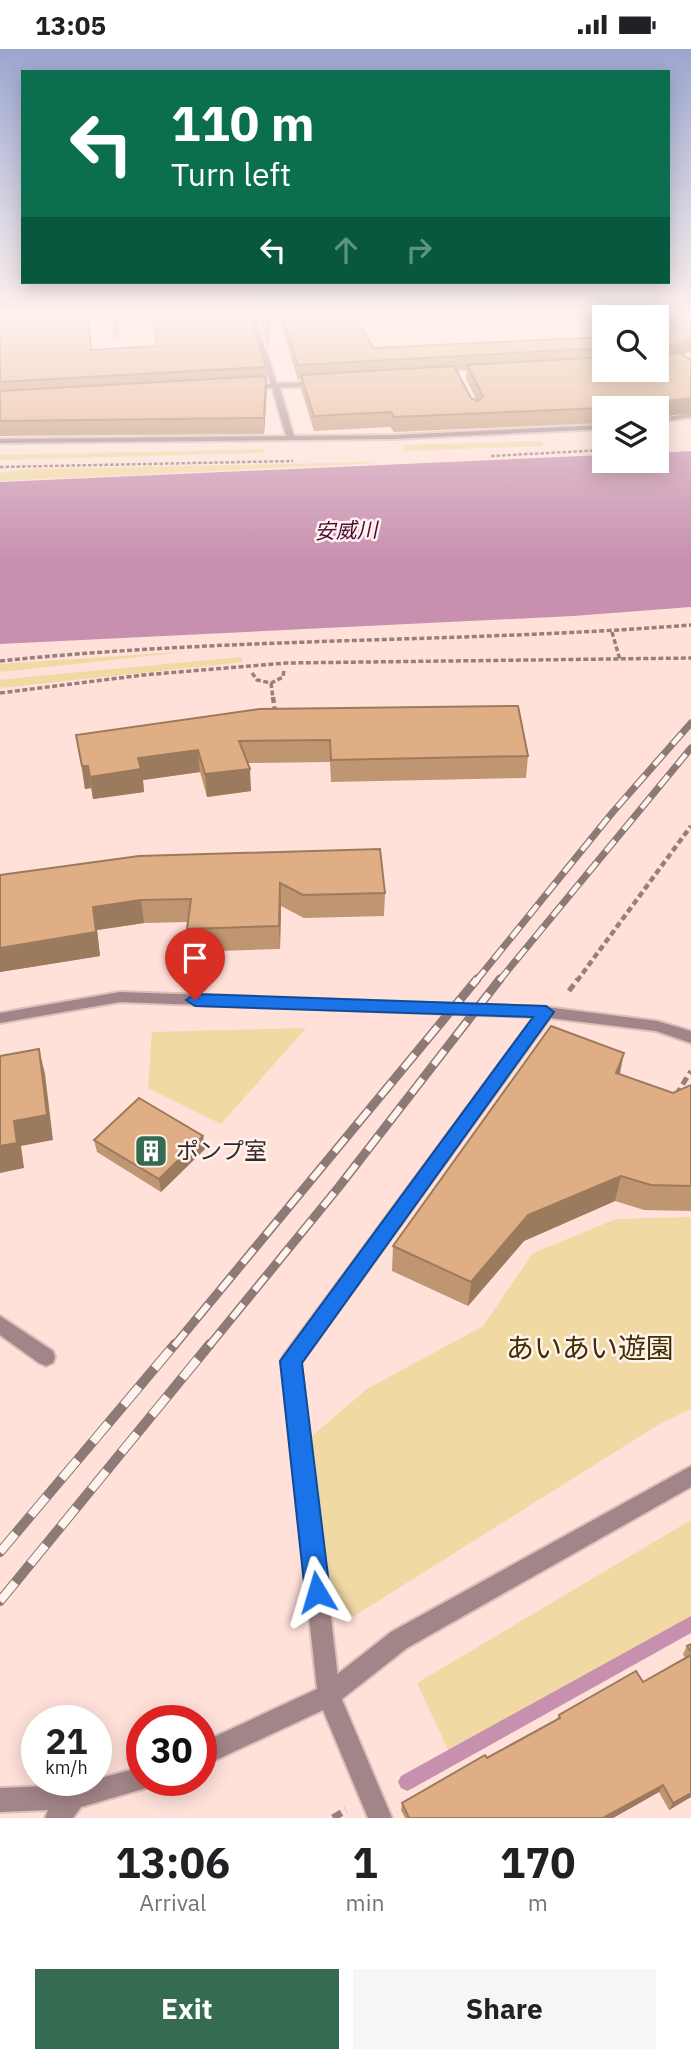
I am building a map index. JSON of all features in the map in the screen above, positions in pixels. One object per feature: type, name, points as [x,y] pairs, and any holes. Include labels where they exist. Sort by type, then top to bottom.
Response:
[{"type":"street","points":[[278,396],[291,438]]},
{"type":"street","points":[[669,419],[691,415]]},
{"type":"street","points":[[0,441],[291,438],[592,427]]},
{"type":"street","points":[[0,1018],[120,997],[546,1012],[657,1026],[691,1037]]},
{"type":"street","points":[[380,1818],[329,1695],[291,1361],[546,1012]]},
{"type":"street","points":[[0,1324],[46,1357]]},
{"type":"street","points":[[217,1748],[329,1695],[399,1640],[691,1476]]},
{"type":"street","points":[[0,1800],[74,1797],[126,1783]]},
{"type":"street","points":[[57,1818],[74,1797]]},
{"type":"path","points":[[0,661],[206,647],[612,632],[691,625]]},
{"type":"path","points":[[612,632],[620,660]]},
{"type":"path","points":[[0,693],[113,678],[286,663],[437,658],[691,659]]},
{"type":"path","points":[[252,673],[257,680],[271,683],[284,677],[284,670]]},
{"type":"path","points":[[271,683],[275,713]]},
{"type":"path","points":[[567,993],[691,826]]},
{"type":"path","points":[[671,1104],[691,1071]]},
{"type":"green space","points":[[541,441],[544,446],[404,451],[403,445]]},
{"type":"green space","points":[[264,449],[264,453],[0,460],[0,455]]},
{"type":"green space","points":[[380,462],[0,481],[0,473],[31,469]]},
{"type":"green space","points":[[194,651],[0,672],[0,664]]},
{"type":"green space","points":[[241,657],[243,662],[0,688],[0,680]]},
{"type":"green space","points":[[306,1028],[221,1124],[148,1088],[152,1032]]},
{"type":"green space","name":"あいあい遊園","points":[[691,1217],[691,1409],[658,1425],[351,1618],[329,1587],[312,1436],[367,1389],[483,1326],[533,1253],[616,1219]]},
{"type":"green space","points":[[691,1520],[691,1624],[451,1756],[417,1683]]},
{"type":"water","name":"安威川","points":[[691,451],[691,607],[573,616],[0,644],[0,482],[592,456],[592,473],[669,473],[669,452]]},
{"type":"building","points":[[0,396],[265,396],[264,418],[0,421]]},
{"type":"building","points":[[308,396],[470,396],[478,401],[483,396],[691,396],[691,398],[669,401],[669,396],[592,396],[592,409],[394,417],[391,412],[314,416]]},
{"type":"building","points":[[518,706],[528,756],[331,760],[330,740],[239,741],[250,769],[205,774],[198,750],[138,758],[141,769],[90,777],[88,766],[82,766],[76,735],[260,709]]},
{"type":"building","points":[[380,849],[385,893],[303,895],[280,883],[279,926],[187,929],[191,899],[141,900],[93,907],[96,932],[0,948],[0,875],[139,856]]},
{"type":"building","points":[[551,1026],[624,1053],[616,1073],[673,1093],[691,1085],[691,1186],[651,1185],[621,1176],[528,1215],[471,1282],[393,1246]]},
{"type":"building","points":[[39,1049],[47,1115],[14,1121],[17,1143],[0,1146],[0,1056]]},
{"type":"building","name":"ポンプ室","points":[[139,1098],[203,1136],[159,1179],[94,1140]]},
{"type":"building","points":[[691,1655],[691,1793],[673,1803],[663,1785],[603,1818],[409,1818],[402,1803],[485,1755],[487,1758],[560,1718],[559,1715],[636,1671],[643,1682]]},
{"type":"waterway","points":[[407,1782],[691,1624]]},
{"type":"railway","points":[[476,981],[612,813],[691,723]]},
{"type":"railway","points":[[499,981],[691,748]]},
{"type":"railway","points":[[174,1346],[477,979]]},
{"type":"railway","points":[[209,1346],[338,1188],[500,979]]},
{"type":"railway","points":[[0,1552],[175,1344]]},
{"type":"railway","points":[[0,1601],[210,1344]]},
{"type":"place","name":"ポンプ室","points":[[151,1151]]},
{"type":"route","points":[[195,1000],[546,1012],[291,1361],[317,1592]]}]
